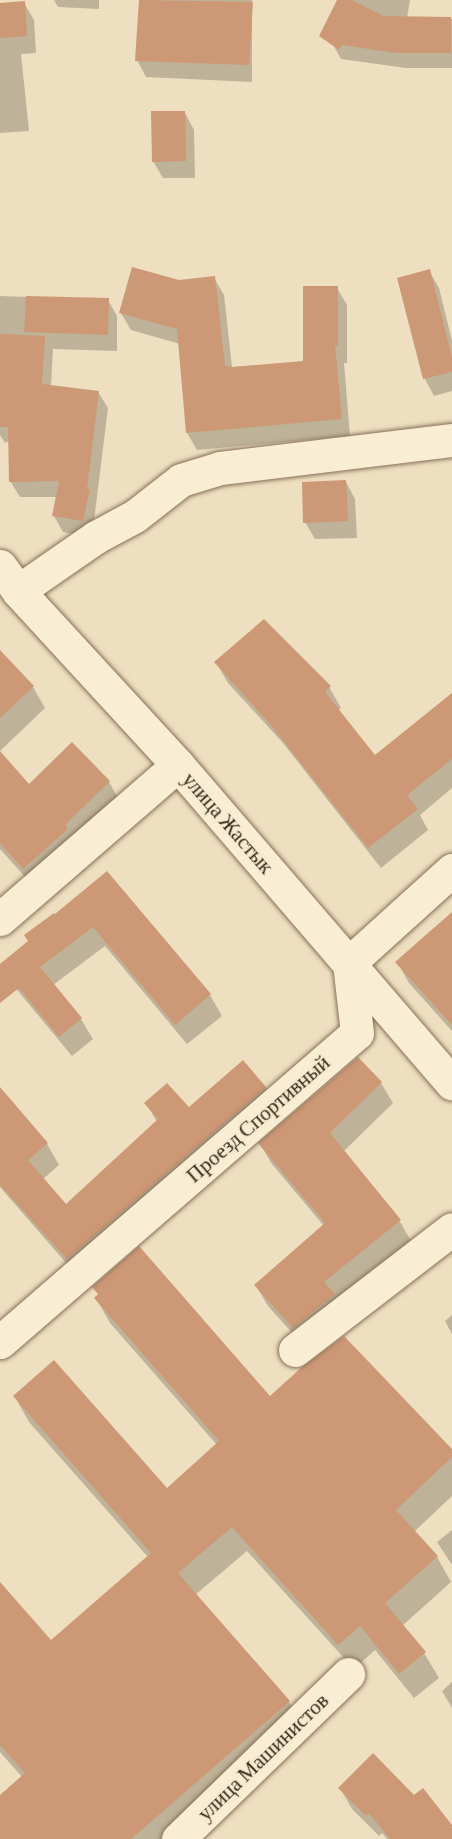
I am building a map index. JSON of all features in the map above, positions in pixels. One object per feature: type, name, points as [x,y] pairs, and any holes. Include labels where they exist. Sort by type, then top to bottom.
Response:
[{"type":"street","points":[[9,578],[135,516],[181,480],[220,468],[452,440]]},
{"type":"street","name":"улица Жастык","points":[[9,578],[178,765],[452,1083]]},
{"type":"street","points":[[0,919],[178,765]]},
{"type":"street","points":[[349,963],[452,870]]},
{"type":"street","name":"Проезд Спортивный","points":[[0,1342],[357,1033],[349,963]]},
{"type":"street","points":[[295,1350],[452,1228]]},
{"type":"street","name":"улица Машинистов","points":[[178,1839],[348,1674]]},
{"type":"building","points":[[139,0],[253,2],[249,65],[135,61]]},
{"type":"building","points":[[337,0],[352,0],[383,16],[451,17],[451,53],[396,53],[342,45],[339,50],[319,36]]},
{"type":"building","points":[[25,1],[27,36],[0,38],[0,3]]},
{"type":"building","points":[[151,111],[185,111],[186,161],[152,162]]},
{"type":"building","points":[[132,267],[179,280],[215,276],[225,366],[232,367],[303,361],[303,286],[338,286],[338,346],[335,346],[342,419],[186,433],[177,329],[119,313]]},
{"type":"building","points":[[430,269],[452,358],[452,372],[423,379],[397,278]]},
{"type":"building","points":[[26,296],[109,298],[108,335],[24,332]]},
{"type":"building","points":[[0,334],[45,336],[42,384],[99,391],[87,489],[90,489],[83,521],[52,516],[59,481],[9,482],[8,427],[0,427]]},
{"type":"building","points":[[346,480],[348,521],[303,523],[302,482]]},
{"type":"building","points":[[264,619],[331,686],[325,692],[375,755],[452,693],[452,759],[407,795],[418,809],[368,848],[269,723],[214,662]]},
{"type":"building","points":[[0,650],[34,686],[0,718]]},
{"type":"building","points":[[72,742],[110,781],[65,825],[68,829],[23,869],[0,843],[0,751],[29,784]]},
{"type":"building","points":[[107,871],[211,994],[175,1025],[93,927],[40,967],[82,1018],[59,1037],[19,988],[0,1003],[0,964],[28,941],[24,935],[55,914]]},
{"type":"building","points":[[452,912],[452,1025],[395,962]]},
{"type":"building","points":[[358,1057],[382,1082],[330,1133],[401,1220],[324,1282],[335,1294],[293,1328],[254,1285],[325,1223],[258,1143]]},
{"type":"building","points":[[243,1060],[266,1087],[67,1259],[0,1185],[0,1087],[48,1143],[28,1160],[66,1204],[158,1119],[144,1103],[167,1083],[189,1107]]},
{"type":"building","points":[[139,1246],[270,1396],[302,1367],[344,1336],[452,1449],[452,1457],[396,1510],[438,1556],[385,1603],[426,1652],[399,1674],[360,1626],[338,1645],[232,1527],[178,1573],[290,1701],[131,1839],[0,1839],[0,1795],[25,1773],[0,1745],[0,1582],[51,1640],[151,1553],[13,1396],[54,1360],[167,1488],[219,1441],[94,1298],[98,1294],[92,1287]]},
{"type":"building","points":[[373,1753],[414,1795],[423,1788],[452,1825],[452,1839],[390,1839],[369,1813],[366,1816],[338,1788]]}]
